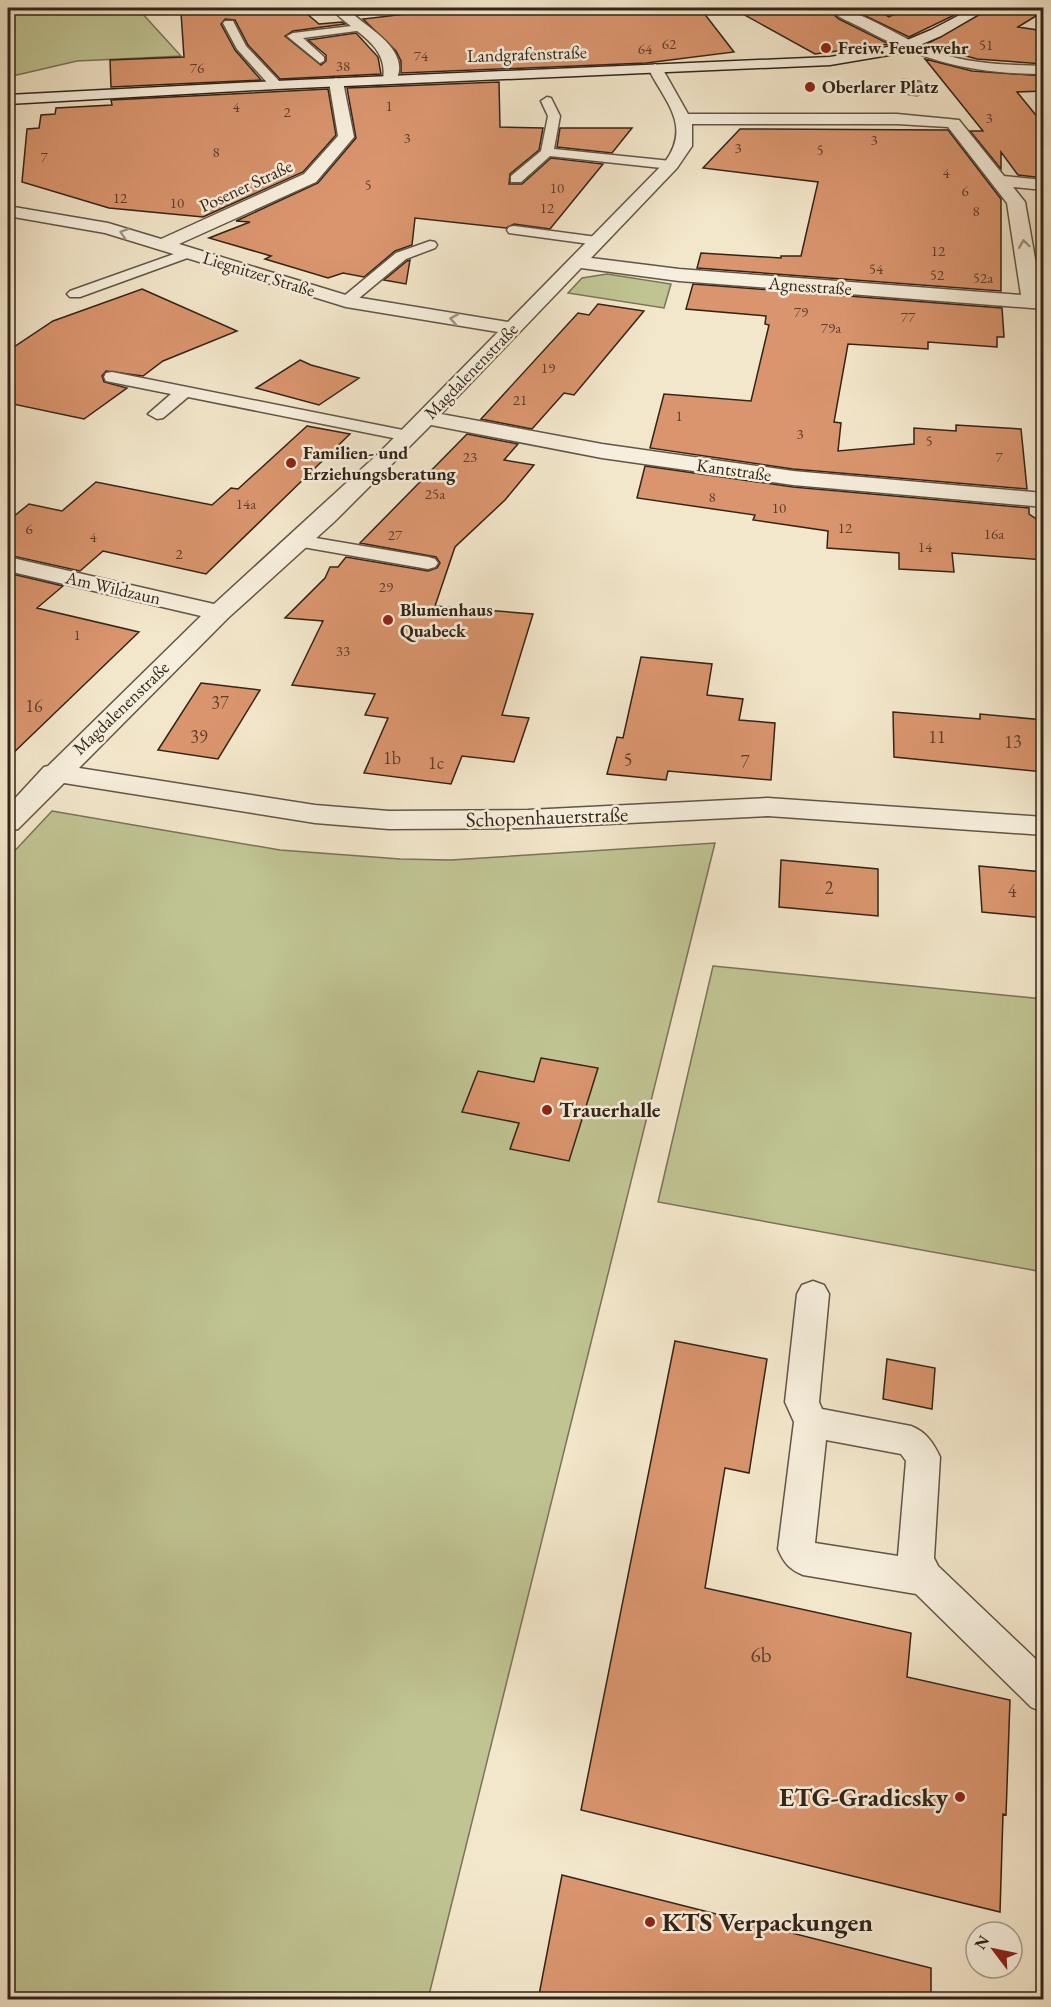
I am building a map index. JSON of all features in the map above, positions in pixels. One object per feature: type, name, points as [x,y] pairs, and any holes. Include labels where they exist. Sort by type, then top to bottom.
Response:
[{"type":"street","points":[[341,10],[386,8]]},
{"type":"street","points":[[840,8],[920,51],[956,62],[1008,69],[1044,70]]},
{"type":"street","name":"Landgrafenstraße","points":[[8,100],[390,79],[820,62],[878,55],[910,45],[982,8]]},
{"type":"street","points":[[341,10],[388,51],[392,68],[390,79]]},
{"type":"street","name":"Magdalenenstraße","points":[[8,822],[54,773],[219,613],[408,436],[670,165],[684,145],[682,119],[655,68]]},
{"type":"street","name":"Posener Straße","points":[[162,245],[310,178],[346,137],[336,82]]},
{"type":"street","points":[[682,119],[942,121],[957,125],[1016,202],[1037,303]]},
{"type":"street","points":[[1001,181],[1044,185]]},
{"type":"street","name":"Liegnitzer Straße","points":[[8,211],[108,228],[346,301],[512,329]]},
{"type":"street","name":"Agnesstraße","points":[[577,262],[679,275],[1037,303]]},
{"type":"street","name":"Kantstraße","points":[[426,418],[602,451],[781,477],[1044,500]]},
{"type":"street","name":"Am Wildzaun","points":[[8,564],[219,613]]},
{"type":"street","name":"Schopenhauerstraße","points":[[54,773],[315,814],[389,820],[539,818],[768,807],[1044,826]]},
{"type":"lane","points":[[229,24],[241,47],[276,85]]},
{"type":"lane","points":[[320,60],[293,36],[360,28]]},
{"type":"lane","points":[[516,179],[547,152],[554,116],[547,101]]},
{"type":"lane","points":[[547,152],[670,165]]},
{"type":"lane","points":[[514,230],[597,241]]},
{"type":"lane","points":[[346,301],[401,256],[430,245]]},
{"type":"lane","points":[[75,294],[188,253]]},
{"type":"lane","points":[[112,377],[408,436]]},
{"type":"lane","points":[[157,414],[184,392]]},
{"type":"lane","points":[[298,541],[428,563]]},
{"type":"lane","points":[[813,1294],[802,1402],[811,1422],[796,1549],[803,1558],[925,1578]]},
{"type":"lane","points":[[811,1422],[912,1441],[922,1457],[916,1559],[925,1578],[1044,1694]]},
{"type":"green space","points":[[8,8],[174,8],[141,12],[181,56],[77,61],[8,77]]},
{"type":"green space","points":[[902,79],[920,81],[928,91],[917,96],[905,94],[899,81]]},
{"type":"green space","points":[[607,274],[671,284],[664,308],[568,293],[582,278]]},
{"type":"green space","points":[[52,811],[280,850],[400,859],[451,860],[715,843],[428,1999],[8,1999],[8,858]]},
{"type":"green space","points":[[713,966],[1043,999],[1043,1272],[658,1202]]},
{"type":"building","points":[[229,8],[300,8],[319,24],[342,22],[345,24],[293,31],[285,36],[321,65],[326,61],[326,55],[308,40],[356,33],[378,57],[381,74],[280,79],[248,45],[235,20],[225,19],[221,24],[235,50],[261,80],[111,87],[110,60],[184,57],[181,13]]},
{"type":"building","points":[[457,8],[700,8],[734,52],[646,63],[401,73],[401,61],[396,51],[363,19]]},
{"type":"building","points":[[732,8],[826,8],[839,19],[889,44],[815,54]]},
{"type":"building","points":[[855,8],[874,8],[889,17],[897,13],[892,8],[969,8],[909,37],[853,10]]},
{"type":"building","points":[[991,8],[1044,8],[1044,11],[1018,27],[1044,31],[1044,64],[977,59],[925,45]]},
{"type":"building","points":[[925,59],[972,71],[1044,76],[1044,91],[1017,92],[1044,125],[1044,178],[1018,175],[1001,152],[1001,169],[970,131],[983,131]]},
{"type":"building","points":[[499,82],[500,127],[543,128],[539,150],[510,174],[509,184],[522,184],[551,158],[603,164],[550,229],[514,224],[506,228],[415,218],[412,245],[395,251],[364,277],[343,273],[328,278],[265,259],[271,256],[209,238],[250,222],[236,221],[318,183],[356,138],[347,88]]},
{"type":"building","points":[[328,89],[336,135],[303,172],[203,217],[109,208],[22,182],[27,129],[39,128],[41,115],[55,114],[56,108],[112,105],[111,100]]},
{"type":"building","points":[[560,128],[632,128],[612,153],[557,147]]},
{"type":"building","points":[[740,129],[948,130],[1001,199],[1001,291],[697,268],[701,253],[781,258],[781,256],[801,256],[818,182],[703,168]]},
{"type":"building","points":[[410,260],[406,284],[384,280],[407,261]]},
{"type":"building","points":[[693,284],[1002,308],[1004,337],[997,337],[997,347],[928,342],[928,349],[848,344],[834,422],[841,423],[838,451],[914,444],[914,428],[956,431],[956,425],[1021,429],[1027,489],[793,469],[650,448],[664,394],[751,401],[769,325],[765,324],[766,316],[686,309]]},
{"type":"building","points":[[142,289],[237,331],[163,361],[143,376],[106,371],[102,376],[104,382],[127,388],[84,419],[8,403],[8,351],[53,321]]},
{"type":"building","points":[[598,304],[644,311],[574,395],[564,393],[532,429],[481,419],[578,313],[589,315]]},
{"type":"building","points":[[300,360],[359,378],[319,405],[256,388]]},
{"type":"building","points":[[307,426],[350,434],[206,574],[103,551],[80,571],[8,555],[8,521],[29,504],[62,511],[96,482],[212,505],[231,488],[238,489]]},
{"type":"building","points":[[467,434],[518,444],[504,460],[534,465],[505,500],[455,547],[435,606],[533,614],[502,715],[529,718],[514,762],[462,756],[451,784],[364,773],[388,718],[365,715],[375,694],[292,685],[323,621],[285,618],[325,578],[330,567],[338,567],[346,557],[428,571],[437,568],[440,563],[436,557],[360,543]]},
{"type":"building","points":[[645,466],[793,487],[1029,508],[1029,514],[1044,524],[1044,560],[952,553],[954,572],[899,569],[899,553],[827,548],[828,531],[753,520],[755,515],[637,498]]},
{"type":"building","points":[[8,573],[63,586],[37,608],[139,632],[8,758]]},
{"type":"building","points":[[641,657],[712,664],[707,695],[743,699],[739,720],[775,723],[771,780],[668,771],[666,780],[607,774],[617,737],[623,738]]},
{"type":"building","points":[[201,683],[260,690],[218,759],[158,750]]},
{"type":"building","points":[[893,712],[980,719],[980,714],[1044,720],[1044,772],[894,757]]},
{"type":"building","points":[[781,860],[878,869],[878,916],[779,907]]},
{"type":"building","points":[[979,866],[1044,872],[1044,918],[982,912]]},
{"type":"building","name":"Trauerhalle","points":[[541,1058],[598,1068],[569,1161],[510,1149],[519,1123],[462,1112],[478,1071],[534,1082]]},
{"type":"building","points":[[675,1341],[767,1359],[749,1473],[725,1468],[705,1588],[911,1633],[907,1677],[1010,1700],[1000,1912],[581,1810]]},
{"type":"building","points":[[887,1359],[935,1368],[932,1409],[883,1399]]},
{"type":"building","name":"KTS Verpackungen","points":[[562,1875],[931,1968],[931,2000],[538,2000]]},
{"type":"place","name":"Freiw. Feuerwehr","points":[[826,48]]},
{"type":"place","name":"Oberlarer Platz","points":[[810,87]]},
{"type":"place","name":"Familien- und Erziehungsberatung","points":[[291,463]]},
{"type":"place","name":"Blumenhaus Quabeck","points":[[388,620]]},
{"type":"place","name":"Trauerhalle","points":[[547,1110]]},
{"type":"place","name":"ETG-Gradicsky","points":[[960,1797]]},
{"type":"place","name":"KTS Verpackungen","points":[[650,1922]]}]
